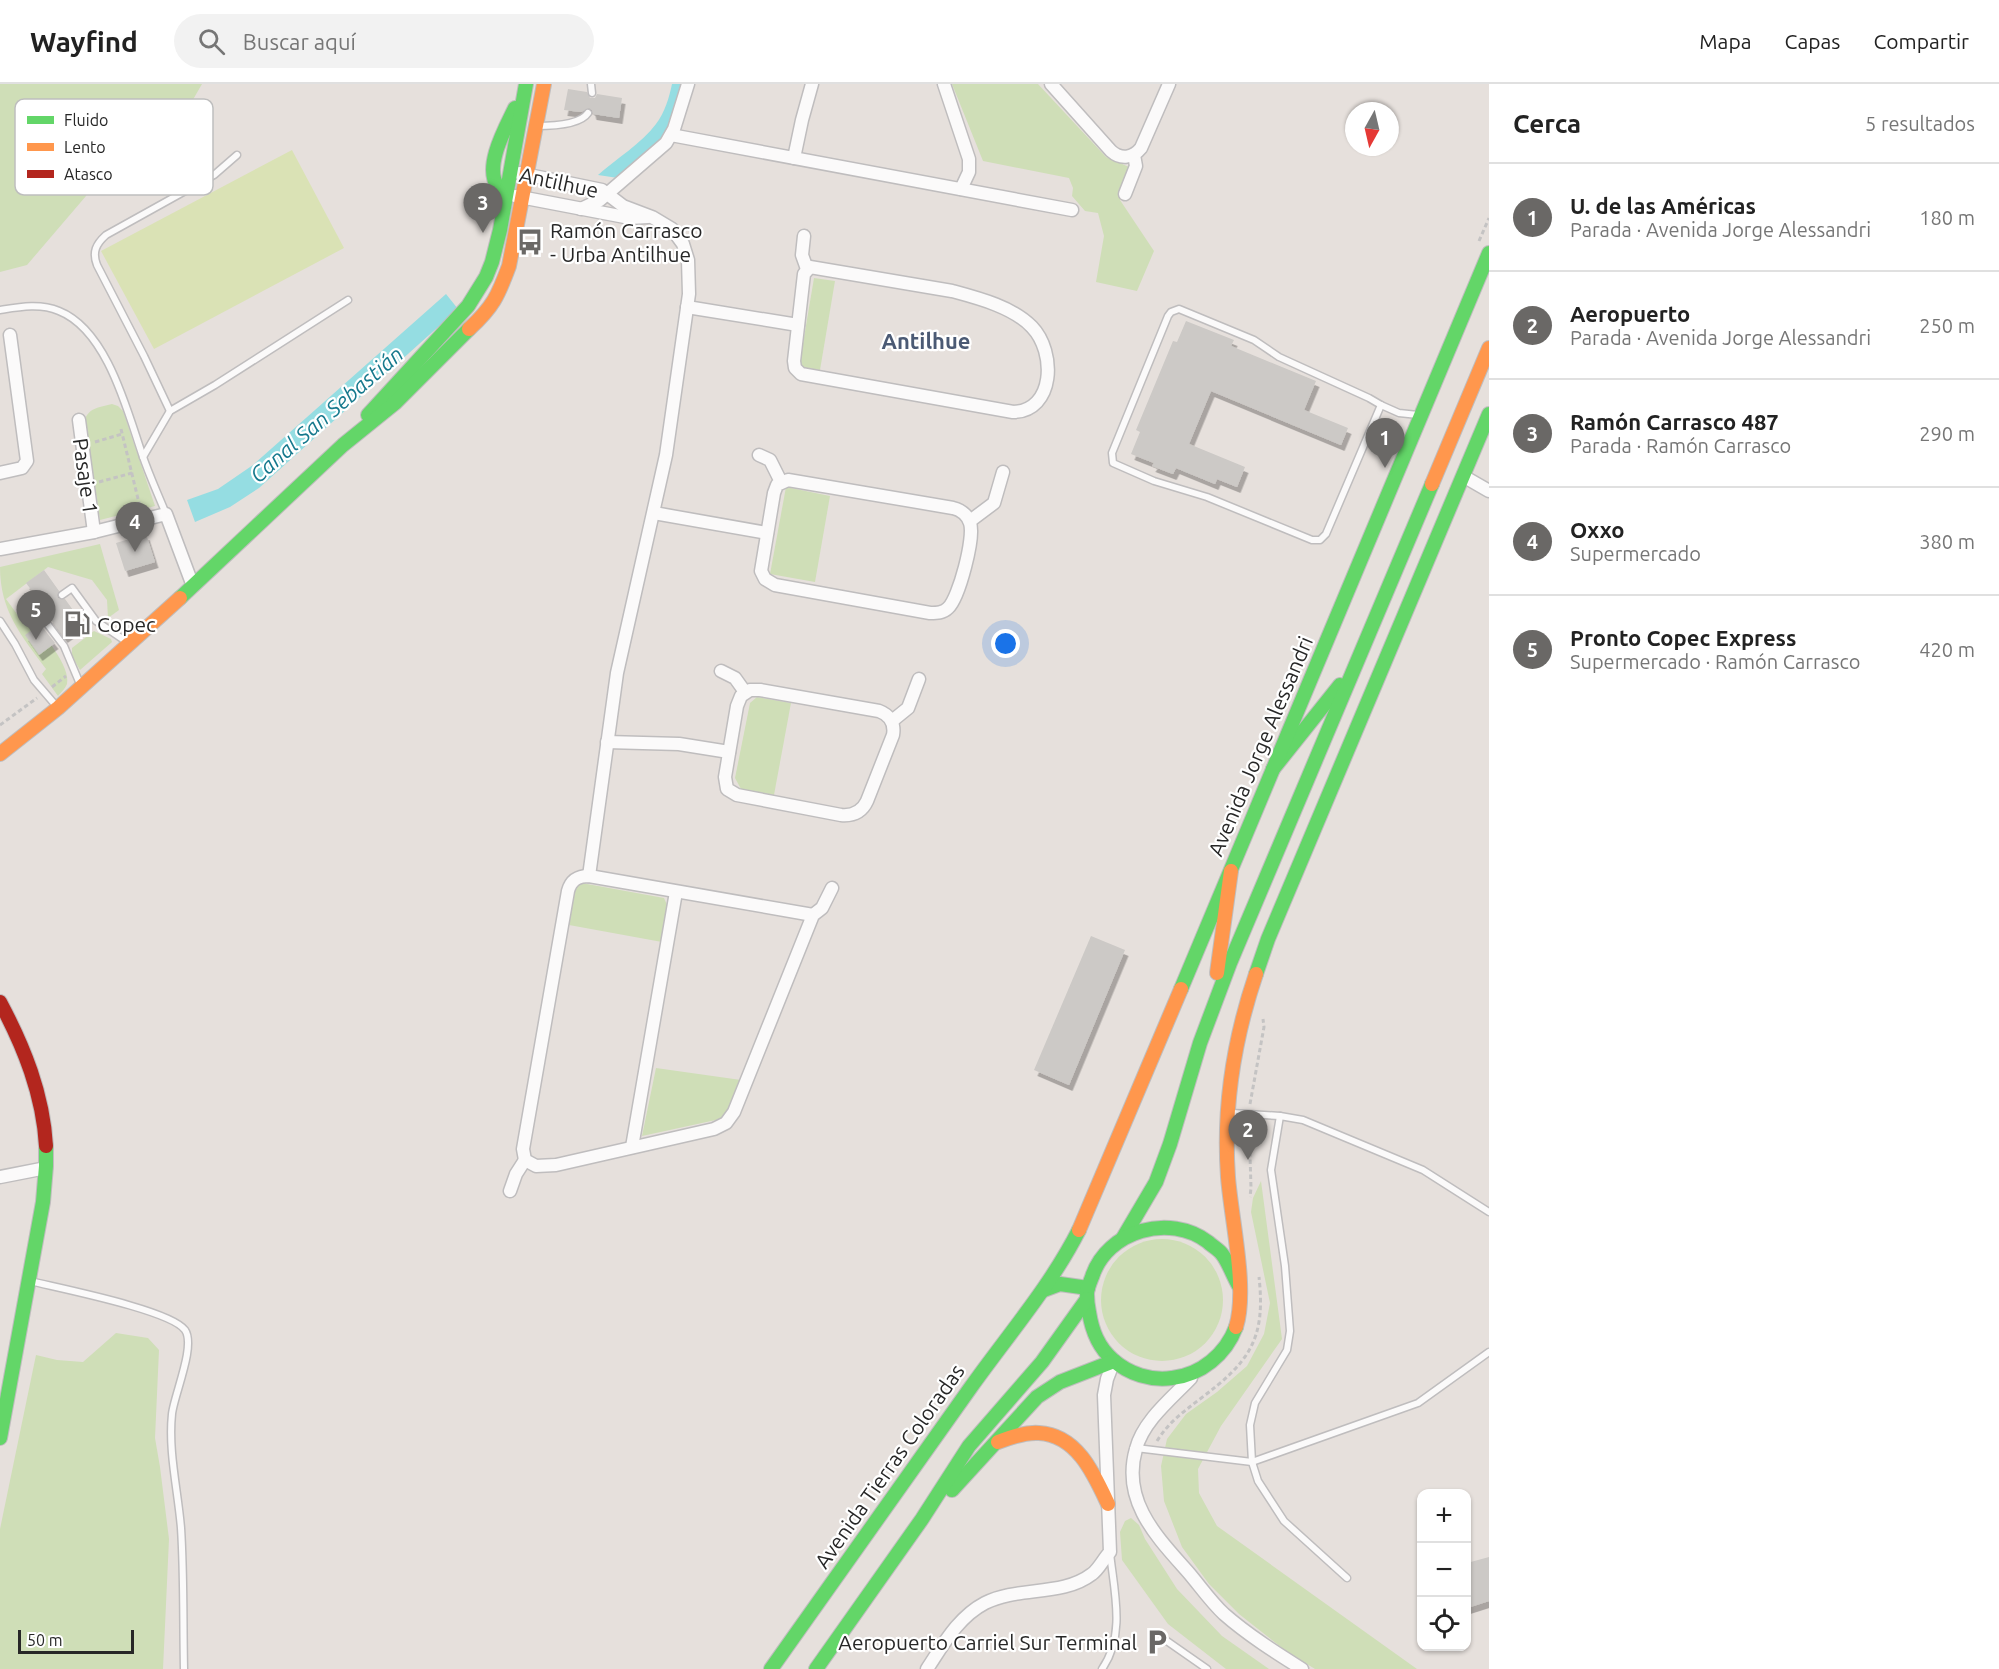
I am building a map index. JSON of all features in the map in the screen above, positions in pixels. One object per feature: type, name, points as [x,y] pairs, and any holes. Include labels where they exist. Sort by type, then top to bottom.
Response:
[{"type":"main road","points":[[0,754],[81,688],[343,445],[395,403],[478,322],[493,304],[505,280],[544,84]]},
{"type":"main road","points":[[343,445],[483,287],[493,263],[526,87]]},
{"type":"main road","points":[[505,194],[500,191],[495,182],[496,158],[508,123],[526,87]]},
{"type":"main road","name":"Avenida Jorge Alessandri","points":[[1067,1253],[1096,1191],[1489,253]]},
{"type":"main road","points":[[1123,1238],[1156,1182],[1211,1010],[1489,348]]},
{"type":"main road","points":[[1239,1286],[1235,1274],[1221,1251],[1200,1235],[1181,1228],[1161,1226],[1141,1230],[1110,1247],[1100,1259],[1092,1273],[1087,1294],[1088,1318],[1105,1352],[1114,1361],[1136,1374],[1160,1379],[1173,1379],[1197,1372],[1218,1357],[1233,1336],[1240,1312],[1239,1286],[1236,1243],[1228,1169],[1228,1112],[1236,1047],[1247,1000],[1257,969],[1489,414]]},
{"type":"main road","points":[[1273,769],[1356,666]]},
{"type":"main road","points":[[1211,1010],[1231,871]]},
{"type":"main road","points":[[0,1002],[21,1042],[36,1088],[44,1130],[46,1168],[42,1210],[0,1438]]},
{"type":"main road","name":"Avenida Tierras Coloradas","points":[[771,1669],[989,1361],[1044,1290],[1067,1253]]},
{"type":"main road","points":[[1044,1290],[1060,1284],[1087,1294]]},
{"type":"main road","points":[[816,1669],[922,1519],[969,1446],[1042,1362],[1087,1294]]},
{"type":"main road","points":[[922,1519],[953,1490],[1028,1407],[1050,1387],[1114,1361]]},
{"type":"main road","points":[[994,1444],[1021,1433],[1032,1432],[1056,1436],[1070,1443],[1083,1455],[1092,1469],[1108,1504]]},
{"type":"street","points":[[608,193],[660,149],[671,135],[688,84]]},
{"type":"street","points":[[794,158],[812,84]]},
{"type":"street","points":[[945,84],[969,159],[969,172],[961,189]]},
{"type":"street","points":[[1051,84],[1115,154],[1125,157],[1134,155],[1141,148],[1169,84]]},
{"type":"street","points":[[671,135],[1072,210]]},
{"type":"street","points":[[1125,194],[1136,166],[1134,155]]},
{"type":"street","name":"Antilhue","points":[[509,171],[593,187],[608,193],[631,213]]},
{"type":"street","name":"Antilhue","points":[[581,209],[600,200],[608,193]]},
{"type":"street","name":"Antilhue","points":[[604,213],[611,201],[608,193]]},
{"type":"street","name":"Antilhue","points":[[505,194],[604,213],[631,213]]},
{"type":"street","points":[[589,876],[606,742],[623,639],[666,455],[690,281],[686,252],[672,229],[652,217],[631,213]]},
{"type":"street","points":[[804,236],[802,255],[807,269]]},
{"type":"street","points":[[814,267],[969,295],[1010,312],[1031,326],[1042,342],[1047,368],[1044,390],[1035,405],[1013,412],[806,376],[798,371],[794,364],[798,325],[804,274],[807,269],[814,267]]},
{"type":"street","points":[[687,307],[798,325]]},
{"type":"street","points":[[0,472],[22,468],[27,461],[10,335]]},
{"type":"street","name":"Pasaje 1","points":[[79,420],[94,532]]},
{"type":"street","points":[[759,455],[770,460],[781,482]]},
{"type":"street","points":[[970,521],[994,503],[1003,472]]},
{"type":"street","points":[[1463,476],[1489,491]]},
{"type":"street","points":[[792,480],[953,508],[963,512],[970,521],[970,532],[961,582],[951,605],[937,613],[771,584],[761,571],[774,493],[781,482],[792,480]]},
{"type":"street","points":[[654,513],[767,533]]},
{"type":"street","points":[[0,549],[94,532],[166,514],[193,586]]},
{"type":"street","points":[[721,671],[735,678],[746,693]]},
{"type":"street","points":[[892,721],[908,708],[919,679]]},
{"type":"street","points":[[750,690],[760,690],[879,711],[892,721],[893,735],[867,801],[861,810],[841,815],[732,793],[728,789],[724,782],[737,706],[741,696],[746,693],[750,690]]},
{"type":"street","points":[[606,742],[679,744],[729,752]]},
{"type":"street","points":[[510,1191],[516,1174],[525,1160],[523,1149],[568,891],[572,882],[589,876],[813,915]]},
{"type":"street","points":[[525,1160],[532,1165],[546,1166],[714,1129],[731,1118],[813,915],[822,908],[832,888]]},
{"type":"street","points":[[632,1147],[676,892]]},
{"type":"street","points":[[0,1177],[46,1168]]},
{"type":"street","points":[[927,1669],[954,1628],[983,1604],[1012,1594],[1055,1588],[1077,1582],[1093,1573],[1110,1552],[1104,1395],[1114,1361]]},
{"type":"street","points":[[1197,1372],[1147,1426],[1136,1448],[1133,1483],[1140,1509],[1153,1532],[1223,1613],[1259,1641],[1302,1669]]},
{"type":"lane","points":[[591,84],[592,93]]},
{"type":"lane","points":[[536,126],[576,121],[588,113]]},
{"type":"lane","points":[[213,175],[237,155]]},
{"type":"lane","points":[[170,411],[94,258],[98,242],[106,235],[177,195]]},
{"type":"lane","points":[[143,457],[170,411],[348,300]]},
{"type":"lane","points":[[0,310],[43,307],[59,311],[74,320],[89,335],[104,356],[111,371],[166,514]]},
{"type":"lane","points":[[1380,405],[1326,534],[1320,540],[1312,540],[1207,497],[1154,481],[1115,465],[1111,460],[1168,316],[1174,310],[1179,309],[1254,340],[1279,357],[1380,405],[1399,413],[1422,415]]},
{"type":"lane","points":[[62,596],[72,588],[96,621],[130,644]]},
{"type":"lane","points":[[45,608],[39,613],[64,646],[81,688]]},
{"type":"lane","points":[[0,621],[34,680],[58,708]]},
{"type":"lane","points":[[1228,1112],[1303,1120],[1423,1170],[1489,1212]]},
{"type":"lane","points":[[1280,1116],[1271,1170],[1290,1331],[1287,1350],[1255,1403],[1250,1425],[1252,1462],[1258,1481],[1284,1521],[1347,1578]]},
{"type":"lane","points":[[28,1280],[144,1310],[175,1321],[186,1330],[189,1340],[172,1412],[171,1434],[181,1532],[184,1669]]},
{"type":"lane","points":[[1136,1448],[1252,1462],[1418,1403],[1489,1352]]},
{"type":"lane","points":[[1102,1669],[1112,1653],[1117,1620],[1110,1552]]},
{"type":"lane","points":[[1164,1639],[1207,1669]]},
{"type":"path","points":[[120,424],[144,521]]},
{"type":"path","points":[[82,446],[122,434]]},
{"type":"path","points":[[88,485],[132,473]]},
{"type":"path","points":[[0,725],[74,670]]},
{"type":"path","points":[[1248,1204],[1251,1188],[1249,1114],[1264,1027],[1260,1013]]},
{"type":"path","points":[[1151,1451],[1170,1423],[1231,1374],[1248,1353],[1259,1328],[1261,1312],[1259,1275]]},
{"type":"green space","points":[[0,84],[202,84],[193,99],[15,99],[15,195],[87,195],[27,265],[0,272]]},
{"type":"green space","points":[[952,84],[1038,84],[1106,157],[1129,167],[1120,200],[1154,251],[1137,291],[1096,282],[1104,236],[1098,213],[1085,211],[1072,196],[1073,188],[1069,178],[983,161]]},
{"type":"green space","points":[[292,150],[344,248],[154,349],[101,251],[207,195],[213,195],[213,192]]},
{"type":"green space","points":[[814,278],[835,281],[820,370],[799,367]]},
{"type":"green space","points":[[112,404],[123,411],[155,506],[100,520],[85,419],[93,410]]},
{"type":"green space","points":[[786,487],[830,496],[815,582],[770,574]]},
{"type":"green space","points":[[100,544],[119,610],[108,618],[107,600],[92,580],[48,567],[6,599],[25,625],[32,620],[49,641],[65,668],[67,684],[58,696],[42,674],[46,669],[20,633],[8,610],[1,583],[0,567]]},
{"type":"green space","points":[[94,631],[111,639],[112,642],[80,670],[72,656],[72,648]]},
{"type":"green space","points":[[757,697],[791,703],[774,795],[741,789],[735,778],[750,703]]},
{"type":"green space","points":[[576,882],[664,898],[668,907],[662,942],[569,925]]},
{"type":"green space","points":[[656,1068],[741,1080],[725,1118],[642,1136]]},
{"type":"green space","points":[[1261,1181],[1282,1339],[1221,1426],[1198,1469],[1199,1493],[1217,1526],[1417,1669],[1315,1669],[1286,1651],[1239,1614],[1209,1584],[1182,1547],[1164,1501],[1161,1466],[1167,1439],[1186,1414],[1217,1392],[1247,1366],[1264,1334],[1270,1303],[1251,1212],[1253,1198]]},
{"type":"green space","points":[[1162,1239],[1185,1244],[1205,1257],[1218,1277],[1223,1300],[1218,1323],[1205,1343],[1185,1356],[1162,1361],[1139,1356],[1119,1343],[1106,1323],[1101,1300],[1106,1277],[1119,1257],[1139,1244]]},
{"type":"green space","points":[[116,1333],[148,1338],[159,1350],[155,1438],[169,1539],[163,1669],[0,1669],[0,1529],[36,1355],[57,1360],[83,1362]]},
{"type":"green space","points":[[1131,1518],[1139,1525],[1145,1539],[1177,1589],[1222,1636],[1269,1669],[1226,1669],[1168,1624],[1122,1560],[1120,1532],[1125,1521]]},
{"type":"water","points":[[672,84],[684,84],[669,127],[659,143],[618,178],[598,175],[636,144],[656,124],[666,105]]},
{"type":"water","name":"Canal San Sebastián","points":[[446,294],[458,309],[259,488],[230,507],[195,522],[187,500],[218,489],[253,465]]},
{"type":"building","points":[[568,89],[587,92],[590,98],[595,98],[597,94],[622,98],[619,118],[593,114],[589,108],[581,112],[564,110]]},
{"type":"building","points":[[1186,321],[1234,340],[1231,346],[1316,381],[1304,410],[1348,428],[1341,445],[1211,391],[1189,444],[1245,467],[1237,487],[1217,479],[1215,484],[1176,468],[1173,474],[1152,466],[1154,463],[1131,454],[1140,432],[1136,430],[1173,341],[1177,342]]},
{"type":"building","points":[[146,534],[155,562],[125,571],[116,543]]},
{"type":"building","points":[[44,570],[59,591],[58,598],[65,599],[83,624],[64,637],[49,617],[49,605],[42,604],[26,583]]},
{"type":"building","points":[[40,624],[55,643],[39,655],[25,635]]},
{"type":"building","points":[[1091,936],[1125,950],[1069,1085],[1034,1070]]},
{"type":"building","points":[[1489,1557],[1489,1601],[1471,1607],[1471,1597],[1471,1562]]},
{"type":"traffic: fast","points":[[368,415],[468,306],[486,277],[500,230],[526,84]]},
{"type":"traffic: fast","points":[[505,194],[494,179],[494,158],[515,108]]},
{"type":"traffic: fast","points":[[1181,989],[1489,253]]},
{"type":"traffic: fast","points":[[180,598],[343,445],[395,403],[469,329]]},
{"type":"traffic: fast","points":[[1256,974],[1268,939],[1489,414]]},
{"type":"traffic: fast","points":[[1123,1238],[1156,1182],[1170,1144],[1200,1043],[1230,963],[1432,484]]},
{"type":"traffic: fast","points":[[1273,769],[1340,685]]},
{"type":"traffic: fast","points":[[0,1438],[43,1202],[46,1146]]},
{"type":"traffic: fast","points":[[1236,1327],[1226,1346],[1202,1368],[1193,1373],[1172,1378],[1148,1377],[1126,1369],[1103,1350],[1092,1326],[1087,1292],[1100,1261],[1111,1248],[1141,1231],[1159,1228],[1193,1233],[1208,1242],[1227,1261],[1239,1286]]},
{"type":"traffic: fast","points":[[771,1669],[1042,1291],[1079,1230]]},
{"type":"traffic: fast","points":[[1044,1290],[1060,1284],[1088,1288]]},
{"type":"traffic: fast","points":[[816,1669],[922,1519],[969,1446],[1042,1362],[1087,1299]]},
{"type":"traffic: fast","points":[[952,1490],[1037,1397],[1060,1382],[1114,1361]]},
{"type":"traffic: slow","points":[[469,329],[494,300],[509,266],[544,84]]},
{"type":"traffic: slow","points":[[1432,484],[1489,348]]},
{"type":"traffic: slow","points":[[0,754],[58,708],[180,598]]},
{"type":"traffic: slow","points":[[1217,973],[1231,871]]},
{"type":"traffic: slow","points":[[1236,1327],[1240,1274],[1228,1177],[1227,1125],[1236,1049],[1256,974]]},
{"type":"traffic: slow","points":[[1079,1230],[1181,989]]},
{"type":"traffic: slow","points":[[998,1442],[1018,1435],[1034,1433],[1052,1435],[1064,1441],[1074,1448],[1090,1469],[1108,1504]]},
{"type":"traffic: jam","points":[[0,1002],[31,1071],[41,1108],[46,1146]]},
{"type":"place","name":"Ramón Carrasco 487","points":[[483,233]]},
{"type":"place","name":"Ramón Carrasco - Urba Antilhue","points":[[530,242]]},
{"type":"place","name":"U. de las Américas","points":[[1385,468]]},
{"type":"place","name":"Oxxo","points":[[135,552]]},
{"type":"place","name":"Copec","points":[[77,624]]},
{"type":"place","name":"Pronto Copec Express","points":[[36,640]]},
{"type":"place","name":"Aeropuerto","points":[[1248,1160]]},
{"type":"place","name":"Aeropuerto Carriel Sur Terminal","points":[[1157,1642]]},
{"type":"district","name":"Antilhue","points":[[926,340]]}]
